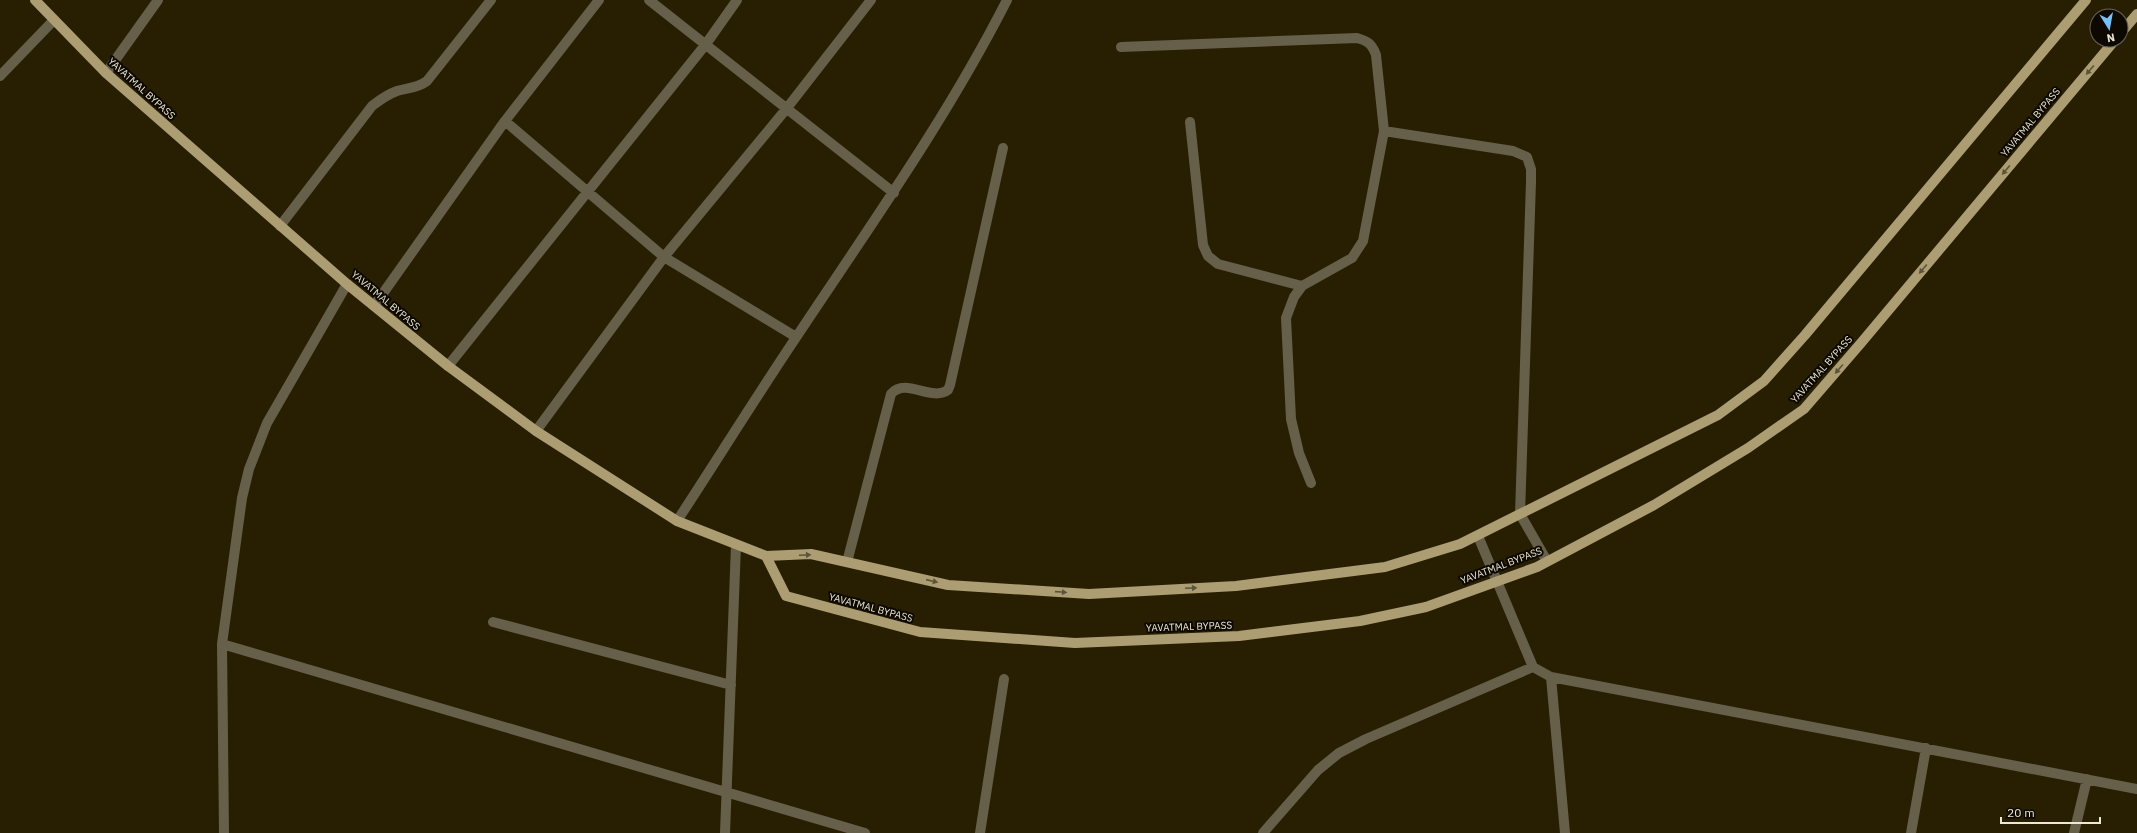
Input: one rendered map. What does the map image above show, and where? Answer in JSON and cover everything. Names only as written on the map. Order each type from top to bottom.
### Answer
[{"type":"main road","name":"YAVATMAL BYPASS","points":[[35,0],[53,21],[106,73],[280,226],[374,306],[448,366],[536,431],[677,521],[766,556],[811,554],[948,585],[1089,594],[1236,586],[1385,567],[1460,544],[1478,536],[1718,415],[1764,381],[1806,335],[2086,0]]},
{"type":"main road","points":[[2129,24],[2137,14]]},
{"type":"main road","name":"YAVATMAL BYPASS","points":[[766,556],[786,596],[920,632],[1075,643],[1239,636],[1360,621],[1426,607],[1547,562],[1654,505],[1748,448],[1804,408],[1861,343],[2108,48]]},
{"type":"street","points":[[106,73],[158,0]]},
{"type":"street","points":[[280,226],[372,106],[384,96],[420,86],[428,81],[491,0]]},
{"type":"street","points":[[374,306],[505,121],[599,0]]},
{"type":"street","points":[[649,0],[894,192]]},
{"type":"street","points":[[448,366],[706,44],[737,0]]},
{"type":"street","points":[[536,431],[664,257],[787,108],[871,0]]},
{"type":"street","points":[[677,521],[796,337],[894,192],[983,46],[1007,0]]},
{"type":"street","points":[[0,76],[53,21]]},
{"type":"street","points":[[1121,46],[1357,38],[1367,41],[1372,46],[1376,55],[1384,131],[1365,232],[1358,250],[1352,258],[1302,286],[1294,297],[1286,318],[1290,411],[1296,442],[1311,483]]},
{"type":"street","points":[[505,121],[664,257],[796,337]]},
{"type":"street","points":[[1190,122],[1203,245],[1208,256],[1218,264],[1302,286]]},
{"type":"street","points":[[1384,131],[1513,151],[1527,157],[1531,169],[1520,514],[1547,562]]},
{"type":"street","points":[[847,562],[891,394],[895,390],[904,388],[939,395],[948,390],[950,385],[1003,148]]},
{"type":"street","points":[[224,833],[222,644],[242,498],[249,469],[267,423],[347,284]]},
{"type":"street","points":[[1478,536],[1498,580],[1533,667],[1551,677],[2137,789]]},
{"type":"street","points":[[725,833],[728,794],[736,545]]},
{"type":"street","points":[[493,622],[731,685]]},
{"type":"street","points":[[222,644],[728,794],[865,833]]},
{"type":"street","points":[[1263,833],[1318,770],[1339,753],[1366,739],[1533,667]]},
{"type":"street","points":[[1551,677],[1565,833]]},
{"type":"street","points":[[980,833],[1004,679]]},
{"type":"street","points":[[1911,833],[1926,748]]},
{"type":"street","points":[[2074,833],[2088,779]]}]
